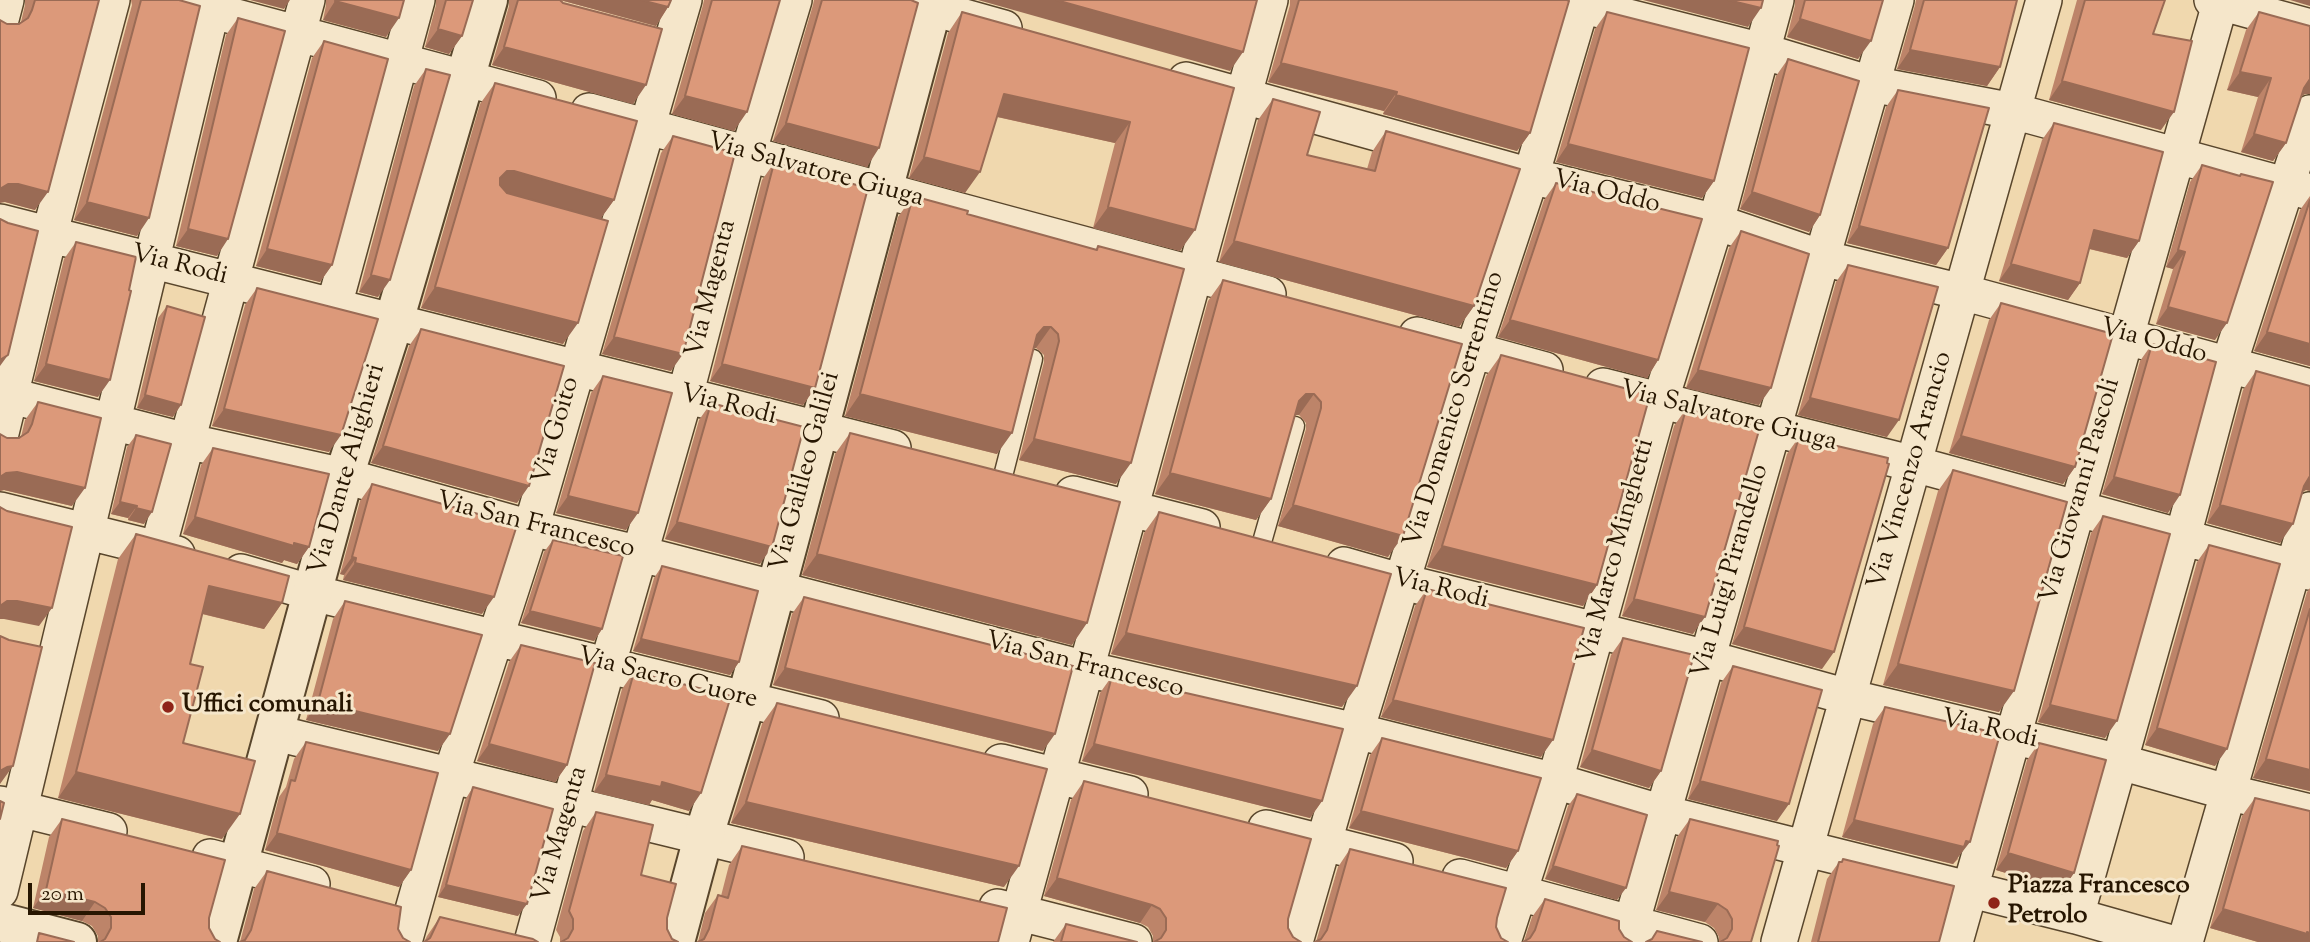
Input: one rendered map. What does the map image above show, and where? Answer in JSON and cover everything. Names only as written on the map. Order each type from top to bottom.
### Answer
[{"type":"street","points":[[0,23],[6,0]]},
{"type":"street","points":[[0,437],[5,394],[111,0]]},
{"type":"street","name":"Via Salvatore Giuga","points":[[173,0],[213,5],[298,33],[1301,303]]},
{"type":"street","points":[[158,548],[307,0]]},
{"type":"street","points":[[334,306],[417,0]]},
{"type":"street","name":"Via Dante Alighieri","points":[[218,942],[344,477],[394,321],[488,0]]},
{"type":"street","name":"Via Goito","points":[[411,920],[451,775],[531,528],[577,367],[609,235],[647,127],[665,40],[684,0]]},
{"type":"street","name":"Via Magenta","points":[[528,939],[571,807],[608,664],[685,396],[748,154],[794,0]]},
{"type":"street","points":[[1015,927],[1270,0]]},
{"type":"street","name":"Via Marco Minghetti","points":[[1503,942],[1555,781],[1660,402],[1716,222],[1776,0]]},
{"type":"street","name":"Via Luigi Pirandello","points":[[1629,933],[1895,0]]},
{"type":"street","name":"Via Vincenzo Arancio","points":[[1779,942],[2044,0]]},
{"type":"street","points":[[2217,1],[2310,27]]},
{"type":"street","name":"Via Giovanni Pascoli","points":[[1955,942],[2176,157],[2217,1]]},
{"type":"street","points":[[923,2],[1036,37]]},
{"type":"street","name":"Via Galileo Galilei","points":[[675,942],[777,589],[881,191],[923,2]]},
{"type":"street","points":[[1575,2],[1762,51],[1871,84],[2013,111],[2298,188]]},
{"type":"street","name":"Via Domenico Serrentino","points":[[1295,942],[1356,731],[1531,176],[1575,2]]},
{"type":"street","points":[[0,891],[10,806],[58,651],[213,5]]},
{"type":"street","name":"Via Oddo","points":[[1153,70],[1531,176],[1716,222],[1822,258],[1962,292],[2310,387]]},
{"type":"street","points":[[2076,916],[2229,364],[2298,188],[2310,113]]},
{"type":"street","name":"Via Rodi","points":[[0,222],[924,456]]},
{"type":"street","name":"Via Salvatore Giuga","points":[[1381,325],[1660,402],[1914,464],[2301,570]]},
{"type":"street","name":"Via San Francesco","points":[[5,394],[186,441],[344,477],[531,528],[1086,669],[1356,731],[1555,781],[1663,813],[2076,916],[2168,942]]},
{"type":"street","name":"Via Rodi","points":[[1012,478],[1848,697],[2120,762],[2310,812]]},
{"type":"street","name":"Via Sacro Cuore","points":[[0,510],[158,548],[313,593],[854,726]]},
{"type":"street","points":[[2185,942],[2227,792],[2301,570],[2310,510]]},
{"type":"street","points":[[23,644],[58,651]]},
{"type":"street","points":[[276,733],[571,807],[822,865]]},
{"type":"street","points":[[975,756],[1163,802]]},
{"type":"street","points":[[10,806],[136,838]]},
{"type":"street","points":[[1230,819],[1519,892],[1629,933],[1700,942]]},
{"type":"street","points":[[174,848],[346,894]]},
{"type":"street","points":[[966,899],[1015,927],[1134,942]]},
{"type":"street","points":[[0,922],[77,942]]},
{"type":"lane","points":[[1012,478],[1033,359]]},
{"type":"lane","points":[[1288,549],[1295,426]]},
{"type":"building","points":[[35,0],[99,0],[48,192],[18,184],[8,184],[0,189],[0,20],[7,24],[19,24],[28,18]]},
{"type":"building","points":[[141,0],[179,0],[200,6],[149,218],[87,202]]},
{"type":"building","points":[[336,0],[404,0],[399,18]]},
{"type":"building","points":[[446,0],[473,0],[462,36],[438,29]]},
{"type":"building","points":[[518,0],[560,0],[662,29],[646,85],[504,47]]},
{"type":"building","points":[[641,0],[671,0],[668,7]]},
{"type":"building","points":[[712,0],[780,0],[747,112],[685,96]]},
{"type":"building","points":[[822,0],[911,0],[918,3],[879,148],[786,123]]},
{"type":"building","points":[[1056,0],[1257,0],[1243,52]]},
{"type":"building","points":[[1299,0],[1569,1],[1530,133],[1396,95],[1397,92],[1281,63]]},
{"type":"building","points":[[1728,0],[1763,0],[1761,8]]},
{"type":"building","points":[[1805,0],[1883,0],[1871,41],[1800,19]]},
{"type":"building","points":[[1924,0],[2017,0],[2000,67],[1910,50]]},
{"type":"building","points":[[2085,0],[2165,0],[2153,34],[2192,41],[2174,112],[2062,81]]},
{"type":"building","points":[[962,12],[1234,88],[1195,230],[1108,207],[1130,122],[1004,94],[980,172],[924,157]]},
{"type":"building","points":[[1607,12],[1749,48],[1714,181],[1568,144]]},
{"type":"building","points":[[2259,12],[2310,26],[2310,79],[2304,88],[2286,143],[2254,134],[2271,78],[2240,72]]},
{"type":"building","points":[[238,18],[285,31],[228,239],[188,229]]},
{"type":"building","points":[[324,41],[388,59],[332,265],[267,249]]},
{"type":"building","points":[[1788,59],[1859,81],[1820,215],[1752,192]]},
{"type":"building","points":[[426,69],[450,75],[390,280],[371,275]]},
{"type":"building","points":[[495,83],[637,121],[614,200],[514,171],[507,171],[500,178],[500,185],[507,193],[608,221],[578,323],[435,287]]},
{"type":"building","points":[[1898,90],[1989,108],[1948,248],[1859,226]]},
{"type":"building","points":[[1273,99],[1320,112],[1307,155],[1375,171],[1386,131],[1520,169],[1474,306],[1234,241]]},
{"type":"building","points":[[2054,123],[2163,152],[2139,241],[2094,230],[2080,283],[2011,264]]},
{"type":"building","points":[[673,136],[735,153],[683,354],[614,337]]},
{"type":"building","points":[[774,163],[868,188],[815,388],[722,364]]},
{"type":"building","points":[[2202,165],[2273,182],[2227,323],[2168,307],[2185,252],[2178,250]]},
{"type":"building","points":[[1556,183],[1702,219],[1658,360],[1510,320]]},
{"type":"building","points":[[913,196],[1097,250],[1098,246],[1184,269],[1131,463],[1034,439],[1059,341],[1058,334],[1051,327],[1044,327],[1037,335],[1012,433],[860,394]]},
{"type":"building","points":[[2310,200],[2310,344],[2267,332]]},
{"type":"building","points":[[0,219],[38,231],[8,355],[0,360]]},
{"type":"building","points":[[1741,231],[1809,254],[1771,388],[1698,370]]},
{"type":"building","points":[[76,242],[136,257],[129,290],[131,291],[110,380],[46,364]]},
{"type":"building","points":[[1848,265],[1938,287],[1899,420],[1810,398]]},
{"type":"building","points":[[1223,280],[1462,344],[1403,536],[1293,505],[1321,408],[1321,402],[1314,394],[1306,394],[1299,401],[1271,499],[1170,473]]},
{"type":"building","points":[[257,288],[378,319],[341,435],[224,409]]},
{"type":"building","points":[[2001,303],[2113,334],[2075,467],[1961,436]]},
{"type":"building","points":[[167,306],[205,317],[181,405],[145,395]]},
{"type":"building","points":[[421,329],[564,366],[529,486],[383,446]]},
{"type":"building","points":[[2152,344],[2216,362],[2180,495],[2114,477]]},
{"type":"building","points":[[1501,355],[1650,395],[1597,585],[1442,546]]},
{"type":"building","points":[[2256,371],[2310,386],[2310,476],[2304,486],[2293,524],[2220,505]]},
{"type":"building","points":[[603,376],[672,393],[638,513],[568,496]]},
{"type":"building","points":[[38,402],[101,418],[85,488],[17,472],[6,473],[0,477],[0,434],[7,438],[19,438],[28,432]]},
{"type":"building","points":[[711,403],[804,427],[772,547],[677,522]]},
{"type":"building","points":[[1686,409],[1760,427],[1705,617],[1634,599]]},
{"type":"building","points":[[850,433],[1120,502],[1087,623],[817,554]]},
{"type":"building","points":[[136,435],[171,444],[152,512],[120,502]]},
{"type":"building","points":[[1799,437],[1888,458],[1889,464],[1834,652],[1744,627]]},
{"type":"building","points":[[213,448],[329,474],[309,547],[294,543],[294,546],[195,517]]},
{"type":"building","points":[[1953,470],[2067,502],[2014,691],[1898,664]]},
{"type":"building","points":[[372,484],[517,525],[494,597],[355,563],[356,558],[352,557]]},
{"type":"building","points":[[0,507],[72,527],[52,608],[17,601],[7,601],[0,606]]},
{"type":"building","points":[[1159,512],[1391,574],[1357,686],[1126,633]]},
{"type":"building","points":[[2103,516],[2170,534],[2117,721],[2050,705]]},
{"type":"building","points":[[136,534],[289,576],[282,603],[209,586],[190,664],[203,667],[183,743],[255,761],[240,814],[76,772]]},
{"type":"building","points":[[553,540],[623,556],[602,629],[530,611]]},
{"type":"building","points":[[2209,545],[2280,564],[2227,749],[2157,728]]},
{"type":"building","points":[[662,566],[758,591],[739,662],[641,639]]},
{"type":"building","points":[[1427,589],[1584,628],[1553,740],[1393,700]]},
{"type":"building","points":[[804,597],[1073,666],[1055,734],[785,668]]},
{"type":"building","points":[[345,601],[482,635],[450,734],[318,702]]},
{"type":"building","points":[[2310,609],[2310,770],[2266,759]]},
{"type":"building","points":[[0,636],[42,647],[13,766],[0,771]]},
{"type":"building","points":[[1623,638],[1694,655],[1661,771],[1592,750]]},
{"type":"building","points":[[521,645],[595,663],[567,765],[489,744]]},
{"type":"building","points":[[1733,666],[1822,690],[1789,804],[1700,781]]},
{"type":"building","points":[[634,672],[731,696],[701,793],[662,782],[661,787],[606,775]]},
{"type":"building","points":[[1112,676],[1343,729],[1322,801],[1094,744]]},
{"type":"building","points":[[777,703],[1047,769],[1019,866],[746,802]]},
{"type":"building","points":[[1885,707],[2000,734],[1970,842],[1966,841],[1964,847],[1854,820]]},
{"type":"building","points":[[1382,738],[1541,778],[1518,851],[1361,811]]},
{"type":"building","points":[[306,742],[438,773],[411,870],[277,833],[291,780],[295,781]]},
{"type":"building","points":[[2039,743],[2106,760],[2074,873],[2008,853]]},
{"type":"building","points":[[1084,781],[1311,839],[1288,919],[1288,928],[1293,937],[1301,942],[1154,942],[1161,938],[1166,930],[1166,918],[1160,909],[1057,878]]},
{"type":"building","points":[[473,787],[553,809],[527,904],[446,885]]},
{"type":"building","points":[[1577,794],[1647,815],[1626,888],[1553,866]]},
{"type":"building","points":[[2255,798],[2310,811],[2310,933],[2223,909]]},
{"type":"building","points":[[0,801],[4,803],[0,819]]},
{"type":"building","points":[[596,812],[653,825],[641,875],[676,884],[667,918],[667,929],[672,939],[678,942],[561,942],[568,938],[573,929],[573,919],[569,911]]},
{"type":"building","points":[[62,819],[225,860],[209,918],[209,928],[220,942],[100,942],[111,928],[111,917],[105,908],[95,902],[46,890]]},
{"type":"building","points":[[1690,819],[1778,841],[1779,846],[1751,942],[1720,942],[1727,938],[1732,929],[1732,919],[1727,910],[1718,904],[1669,892]]},
{"type":"building","points":[[742,846],[1007,908],[998,942],[698,942],[704,939],[709,929],[718,895],[728,898]]},
{"type":"building","points":[[1350,849],[1506,888],[1496,927],[1501,938],[1508,942],[1315,942],[1321,939],[1327,930]]},
{"type":"building","points":[[1843,859],[1954,886],[1939,942],[1818,942],[1839,862]]},
{"type":"building","points":[[267,871],[401,907],[398,929],[403,938],[410,942],[240,942],[245,940],[251,930]]},
{"type":"building","points":[[1545,899],[1619,921],[1619,929],[1624,937],[1632,942],[1523,942],[1530,938],[1535,930]]},
{"type":"building","points":[[440,917],[538,942],[424,942],[430,938]]},
{"type":"building","points":[[1066,924],[1137,942],[1061,942]]},
{"type":"building","points":[[1657,931],[1702,942],[1646,942],[1652,939]]},
{"type":"building","points":[[39,933],[74,942],[37,942]]},
{"type":"place","name":"Uffici comunali","points":[[168,707]]},
{"type":"place","name":"Piazza Francesco Petrolo","points":[[1994,903]]}]
